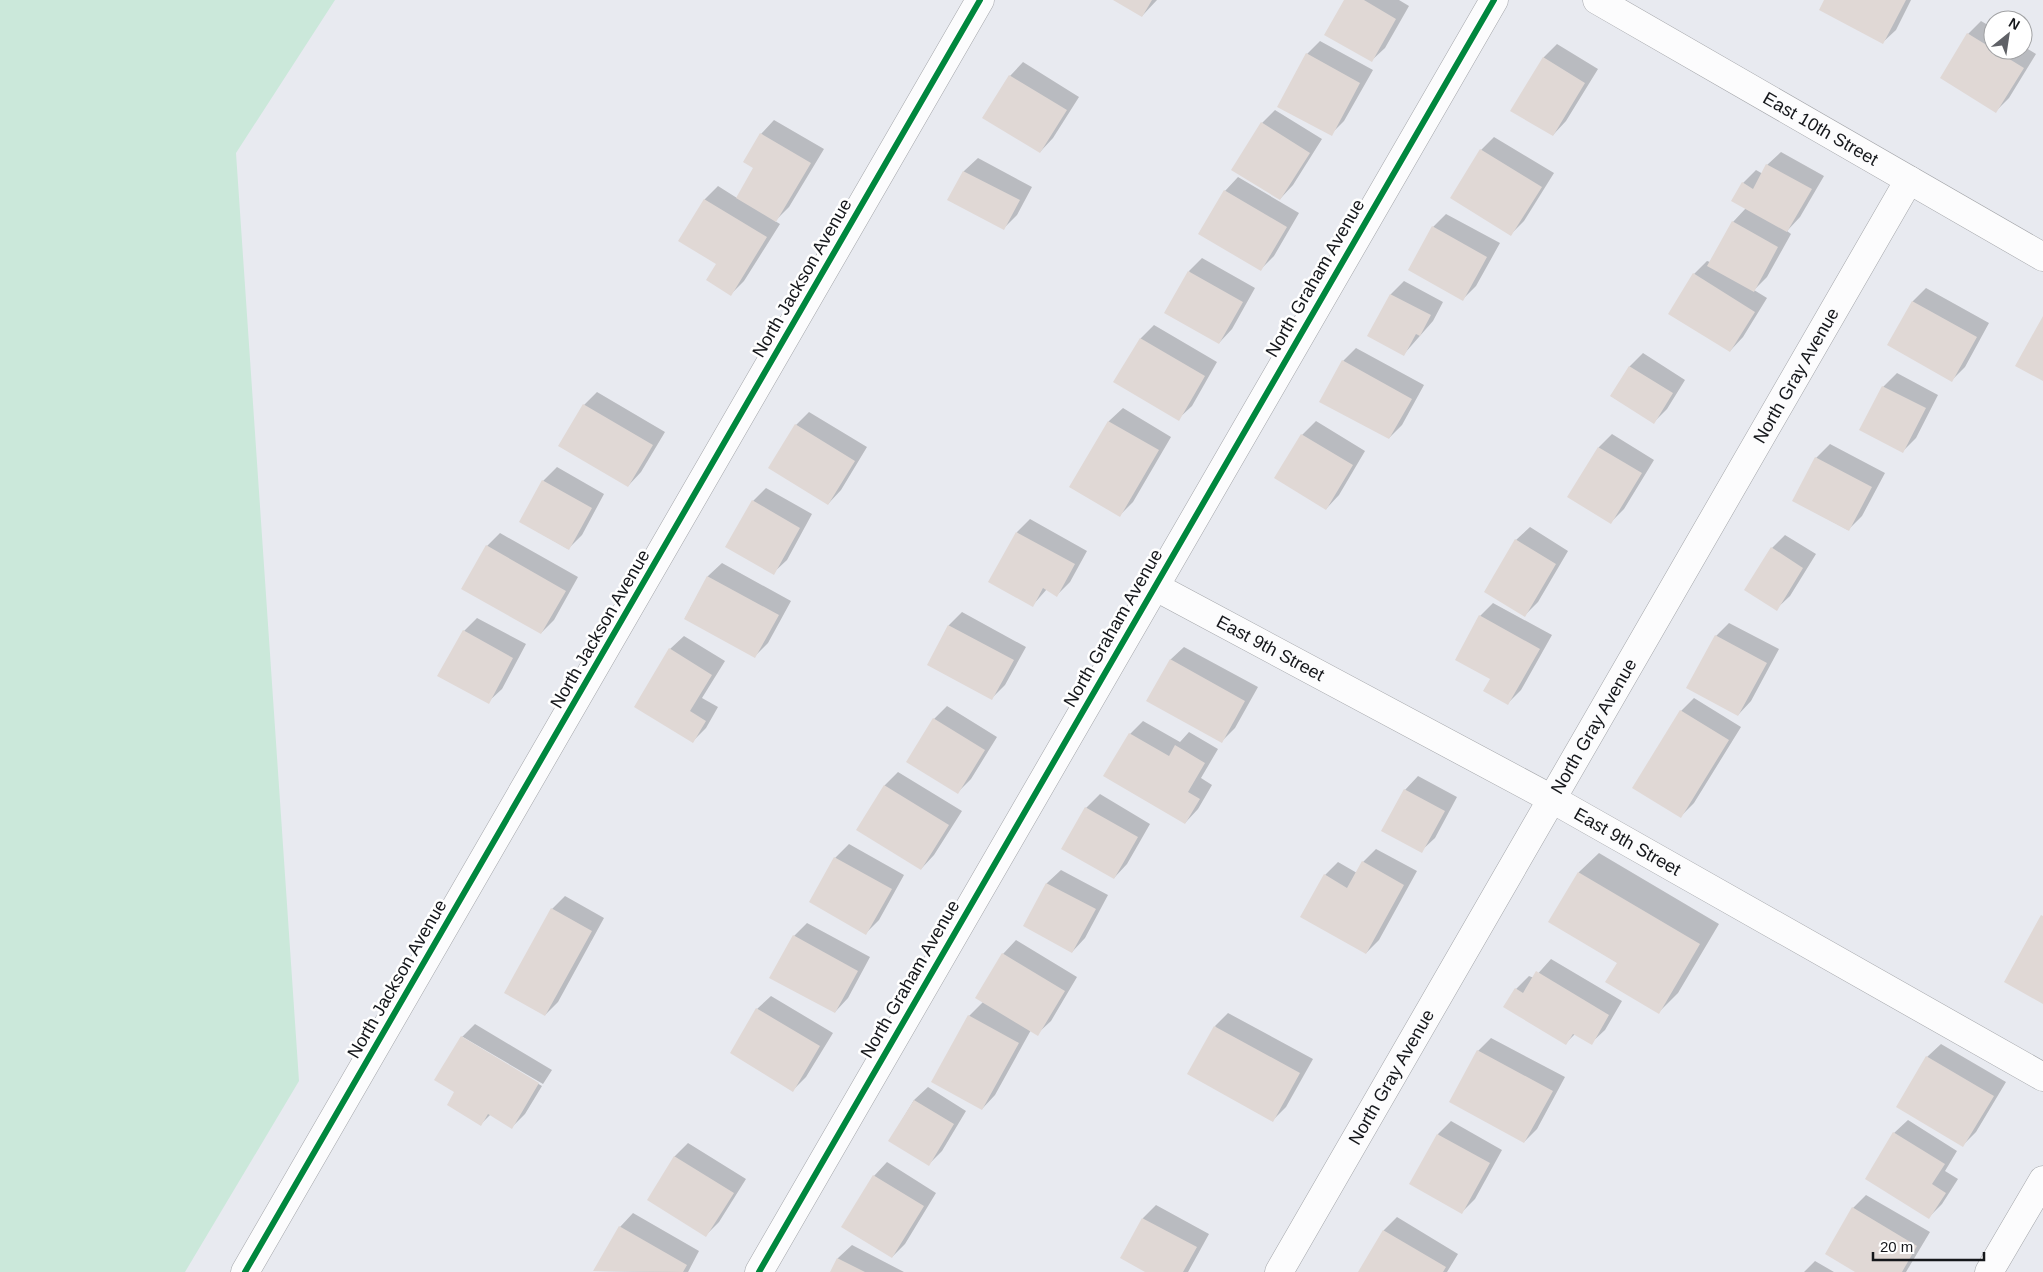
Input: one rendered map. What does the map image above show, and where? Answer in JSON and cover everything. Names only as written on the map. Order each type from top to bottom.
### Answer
[{"type":"street","name":"North Jackson Avenue","points":[[245,1272],[980,0]]},
{"type":"street","name":"North Graham Avenue","points":[[759,1272],[1494,0]]},
{"type":"street","name":"East 10th Street","points":[[1597,0],[2043,258]]},
{"type":"street","name":"North Gray Avenue","points":[[1279,1272],[1909,180]]},
{"type":"street","name":"East 9th Street","points":[[1154,586],[1552,798],[2043,1077]]},
{"type":"street","points":[[1989,1272],[2043,1180]]},
{"type":"green space","points":[[0,0],[335,0],[236,153],[299,1081],[185,1272],[0,1272]]},
{"type":"building","points":[[1113,0],[1152,0],[1142,17]]},
{"type":"building","points":[[1344,0],[1364,0],[1396,19],[1372,62],[1324,35]]},
{"type":"building","points":[[1824,0],[1906,0],[1883,44],[1819,10]]},
{"type":"building","points":[[1967,33],[1983,43],[1983,60],[2011,60],[2024,68],[1996,113],[1940,78]]},
{"type":"building","points":[[1306,53],[1360,83],[1332,136],[1277,107]]},
{"type":"building","points":[[1543,57],[1585,83],[1553,136],[1510,111]]},
{"type":"building","points":[[1009,75],[1067,110],[1040,153],[982,118]]},
{"type":"building","points":[[1261,122],[1310,153],[1280,200],[1231,170]]},
{"type":"building","points":[[760,133],[811,163],[776,222],[736,198],[753,168],[743,162]]},
{"type":"building","points":[[1480,149],[1542,187],[1511,236],[1450,198]]},
{"type":"building","points":[[1766,164],[1812,189],[1787,232],[1731,201],[1742,182],[1753,189]]},
{"type":"building","points":[[963,171],[1020,200],[1004,230],[947,200]]},
{"type":"building","points":[[1224,190],[1287,227],[1261,271],[1198,234]]},
{"type":"building","points":[[704,199],[767,237],[731,296],[706,280],[716,264],[678,241]]},
{"type":"building","points":[[1732,221],[1778,247],[1754,292],[1707,266]]},
{"type":"building","points":[[1432,226],[1487,257],[1463,301],[1408,270]]},
{"type":"building","points":[[1188,271],[1243,302],[1219,344],[1164,313]]},
{"type":"building","points":[[1693,273],[1755,312],[1730,352],[1668,314]]},
{"type":"building","points":[[1390,294],[1431,315],[1420,336],[1416,334],[1404,356],[1367,336]]},
{"type":"building","points":[[1912,301],[1977,337],[1952,382],[1887,345]]},
{"type":"building","points":[[2043,316],[2043,381],[2015,366]]},
{"type":"building","points":[[1140,338],[1205,376],[1179,421],[1113,382]]},
{"type":"building","points":[[1342,360],[1412,399],[1389,439],[1319,402]]},
{"type":"building","points":[[1629,366],[1673,393],[1654,424],[1610,396]]},
{"type":"building","points":[[1882,386],[1926,408],[1903,453],[1859,430]]},
{"type":"building","points":[[583,404],[653,445],[628,487],[558,446]]},
{"type":"building","points":[[1108,421],[1159,450],[1120,517],[1069,487]]},
{"type":"building","points":[[795,424],[855,461],[828,505],[768,468]]},
{"type":"building","points":[[1301,434],[1353,465],[1326,510],[1274,478]]},
{"type":"building","points":[[1598,447],[1642,473],[1611,524],[1567,497]]},
{"type":"building","points":[[1815,457],[1872,487],[1849,531],[1792,501]]},
{"type":"building","points":[[542,480],[592,508],[569,550],[519,522]]},
{"type":"building","points":[[752,500],[800,528],[774,575],[725,547]]},
{"type":"building","points":[[1016,532],[1075,564],[1057,597],[1043,588],[1033,607],[988,582]]},
{"type":"building","points":[[1515,539],[1556,564],[1525,617],[1484,592]]},
{"type":"building","points":[[486,545],[566,591],[541,634],[461,589]]},
{"type":"building","points":[[1771,547],[1803,568],[1777,611],[1744,590]]},
{"type":"building","points":[[707,576],[779,615],[755,658],[684,619]]},
{"type":"building","points":[[1479,615],[1540,649],[1508,705],[1483,691],[1490,679],[1455,660]]},
{"type":"building","points":[[948,625],[1014,660],[992,700],[927,665]]},
{"type":"building","points":[[463,630],[513,658],[489,704],[437,676]]},
{"type":"building","points":[[1715,635],[1767,663],[1738,716],[1686,688]]},
{"type":"building","points":[[669,648],[712,675],[690,711],[706,721],[693,743],[634,707]]},
{"type":"building","points":[[1170,659],[1245,701],[1222,743],[1146,701]]},
{"type":"building","points":[[1680,710],[1729,740],[1681,818],[1632,788]]},
{"type":"building","points":[[933,718],[985,750],[958,794],[906,762]]},
{"type":"building","points":[[1129,733],[1169,756],[1175,745],[1205,763],[1188,792],[1200,799],[1185,824],[1103,776]]},
{"type":"building","points":[[884,785],[949,825],[921,870],[856,830]]},
{"type":"building","points":[[1404,789],[1445,811],[1422,853],[1381,831]]},
{"type":"building","points":[[1085,807],[1138,837],[1114,879],[1061,849]]},
{"type":"building","points":[[834,857],[892,889],[866,935],[809,902]]},
{"type":"building","points":[[1362,861],[1404,885],[1366,954],[1300,917],[1324,874],[1347,888]]},
{"type":"building","points":[[1578,872],[1700,944],[1659,1014],[1605,982],[1617,963],[1548,922]]},
{"type":"building","points":[[1046,883],[1096,909],[1072,953],[1023,926]]},
{"type":"building","points":[[551,908],[592,931],[545,1016],[504,993]]},
{"type":"building","points":[[2041,915],[2043,916],[2043,1004],[2004,982]]},
{"type":"building","points":[[793,935],[858,971],[835,1013],[769,978]]},
{"type":"building","points":[[1002,953],[1065,991],[1038,1036],[975,998]]},
{"type":"building","points":[[1536,971],[1609,1015],[1592,1045],[1573,1034],[1566,1045],[1503,1007],[1515,988],[1523,993]]},
{"type":"building","points":[[756,1008],[820,1046],[793,1092],[730,1053]]},
{"type":"building","points":[[968,1015],[1019,1043],[982,1110],[931,1082]]},
{"type":"building","points":[[1214,1026],[1300,1073],[1273,1122],[1187,1074]]},
{"type":"building","points":[[461,1036],[539,1083],[512,1129],[488,1114],[481,1126],[447,1105],[454,1092],[434,1080]]},
{"type":"building","points":[[1477,1050],[1553,1091],[1524,1143],[1449,1102]]},
{"type":"building","points":[[1926,1056],[1994,1096],[1963,1147],[1896,1107]]},
{"type":"building","points":[[914,1100],[954,1124],[929,1166],[888,1141]]},
{"type":"building","points":[[1893,1132],[1945,1164],[1932,1184],[1946,1193],[1929,1219],[1865,1179]]},
{"type":"building","points":[[1437,1134],[1490,1163],[1462,1214],[1409,1184]]},
{"type":"building","points":[[674,1156],[734,1193],[706,1237],[647,1200]]},
{"type":"building","points":[[873,1175],[924,1206],[892,1258],[841,1227]]},
{"type":"building","points":[[1852,1207],[1917,1246],[1902,1272],[1855,1272],[1825,1254]]},
{"type":"building","points":[[1142,1218],[1197,1247],[1183,1272],[1145,1272],[1120,1258]]},
{"type":"building","points":[[619,1226],[687,1265],[683,1272],[593,1271]]},
{"type":"building","points":[[1383,1230],[1446,1267],[1443,1272],[1358,1272]]},
{"type":"building","points":[[837,1258],[865,1272],[830,1272]]},
{"type":"cycle path","points":[[245,1272],[980,0]]},
{"type":"cycle path","points":[[759,1272],[1494,0]]}]
